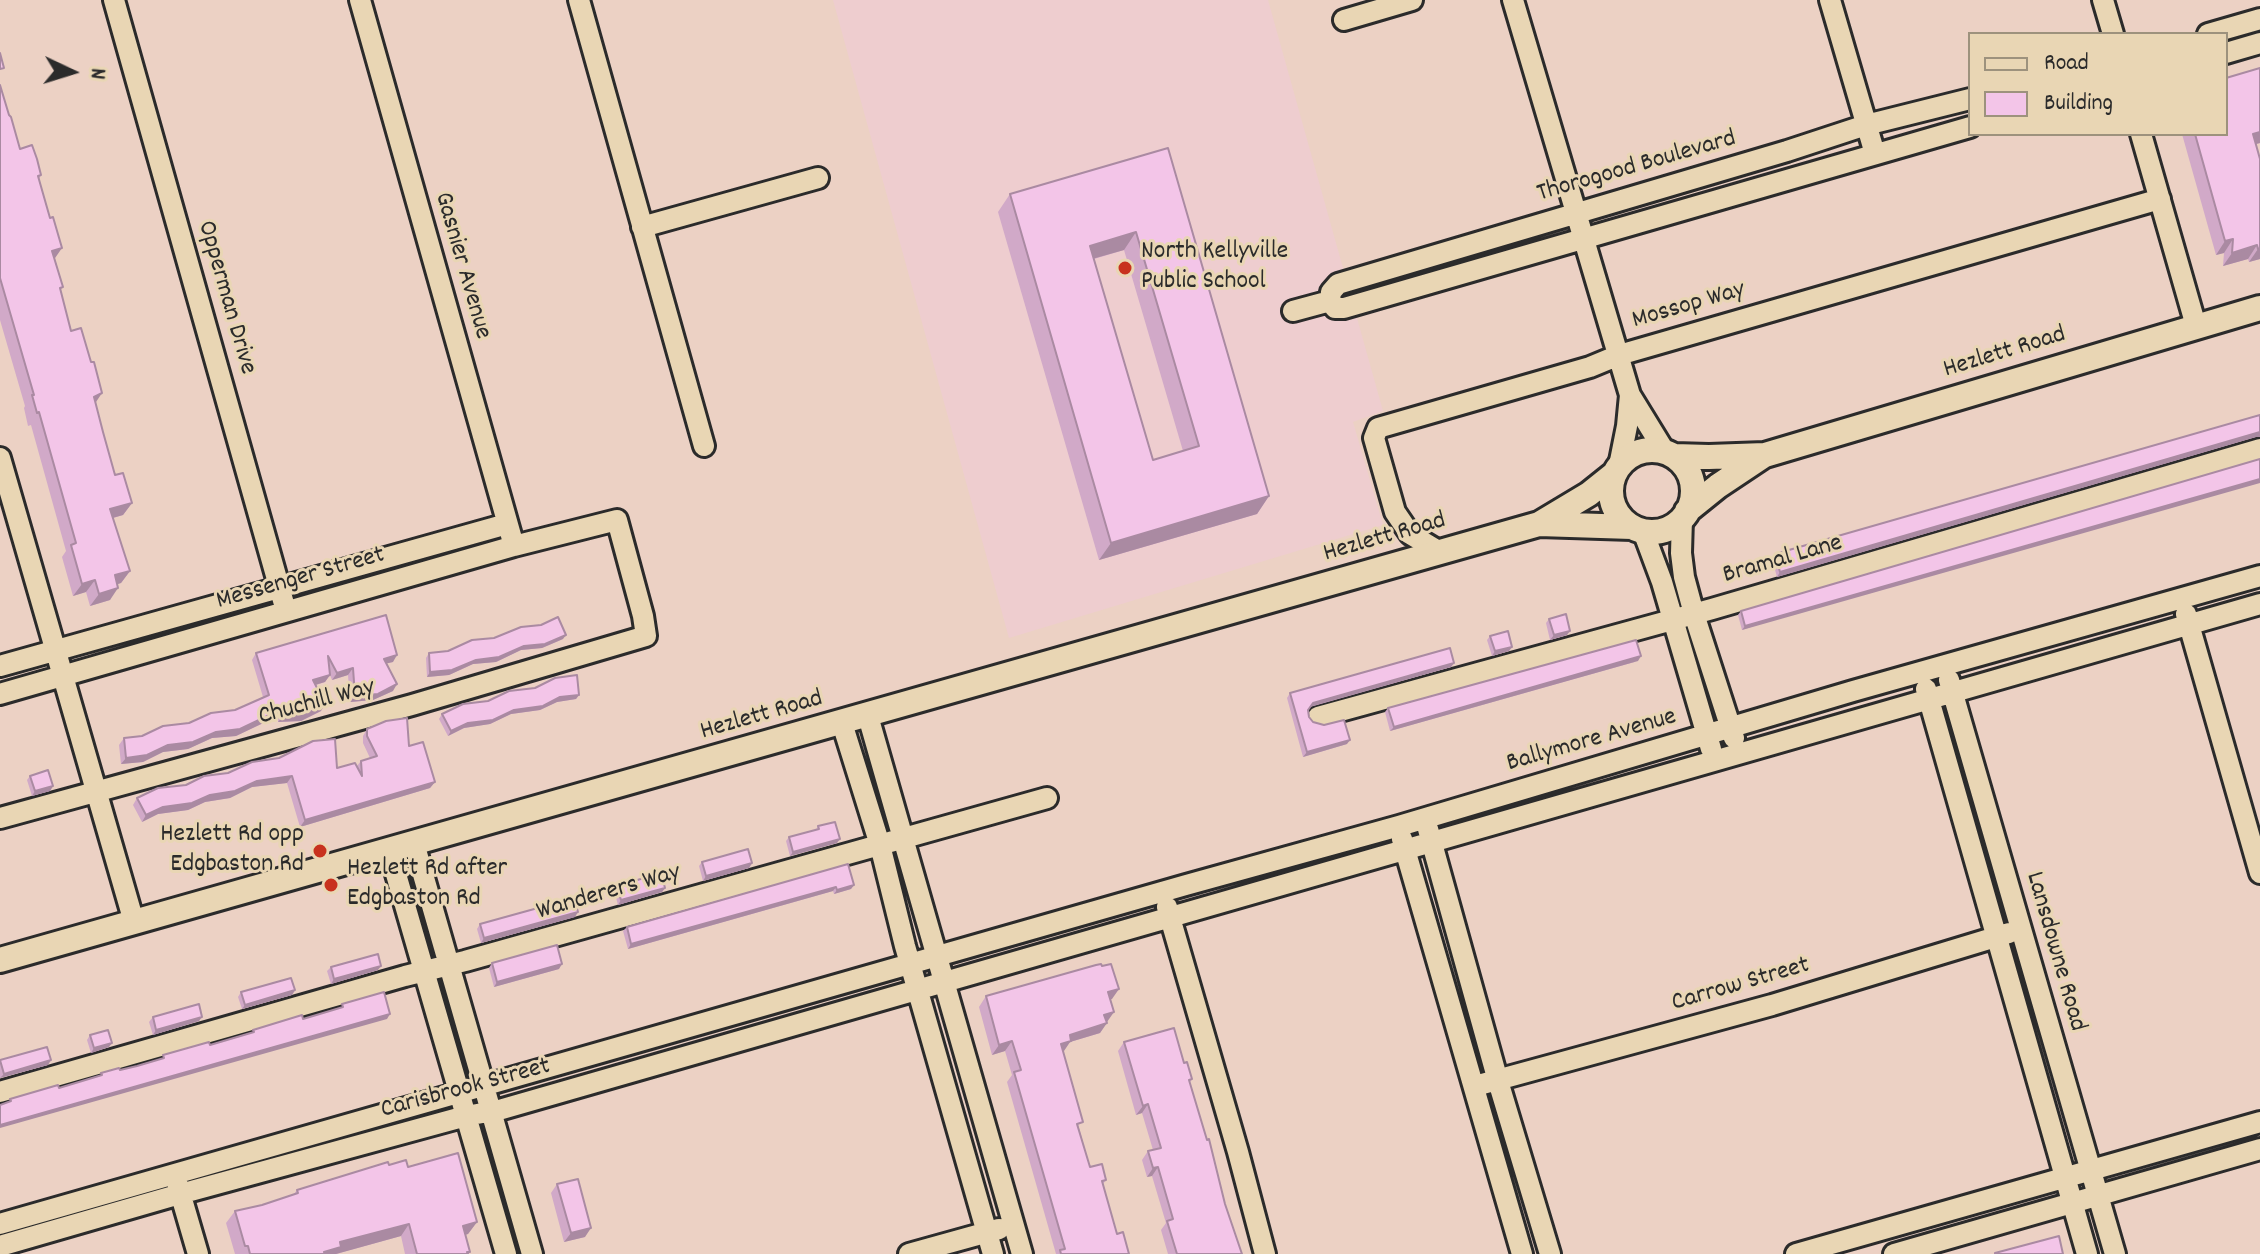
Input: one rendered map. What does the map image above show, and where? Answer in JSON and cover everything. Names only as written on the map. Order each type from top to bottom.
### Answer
[{"type":"main road","name":"Hezlett Road","points":[[1670,454],[1709,457],[1765,455],[2260,308]]},
{"type":"main road","points":[[1655,450],[1670,454],[1686,468],[1690,476],[1693,494],[1685,514],[1669,528],[1652,532],[1624,521],[1611,495],[1616,470],[1635,453],[1655,450]]},
{"type":"main road","name":"Hezlett Road","points":[[1685,514],[1718,486],[1765,455]]},
{"type":"main road","name":"Hezlett Road","points":[[0,960],[1539,524],[1589,494],[1616,470]]},
{"type":"main road","name":"Hezlett Road","points":[[1539,524],[1638,529]]},
{"type":"street","name":"Opperman Drive","points":[[114,0],[286,611]]},
{"type":"street","name":"Gasnier Avenue","points":[[360,0],[514,546]]},
{"type":"street","points":[[579,0],[704,446]]},
{"type":"street","points":[[1344,20],[1412,0]]},
{"type":"street","points":[[1513,0],[1630,395],[1670,454]]},
{"type":"street","points":[[1830,0],[1875,154]]},
{"type":"street","points":[[2103,0],[2112,32]]},
{"type":"street","points":[[2215,32],[2260,19]]},
{"type":"street","points":[[2228,52],[2260,43]]},
{"type":"street","name":"Thorogood Boulevard","points":[[1968,100],[1866,125],[1338,284],[1331,292],[1330,301],[1335,308],[1344,308],[1968,128]]},
{"type":"street","points":[[2142,136],[2196,326]]},
{"type":"street","points":[[642,227],[818,178]]},
{"type":"street","name":"Mossop Way","points":[[1440,552],[1410,534],[1395,512],[1375,446],[1378,428],[2160,199]]},
{"type":"street","name":"Thorogood Boulevard","points":[[1293,311],[1330,301]]},
{"type":"street","points":[[1616,470],[1627,426],[1630,395]]},
{"type":"street","name":"Bramal Lane","points":[[1318,717],[1694,614],[2260,449]]},
{"type":"street","points":[[0,458],[134,922]]},
{"type":"street","points":[[1685,514],[1681,553],[1684,577],[1739,753]]},
{"type":"street","name":"Messenger Street","points":[[0,694],[514,546],[617,520],[646,636]]},
{"type":"street","name":"Messenger Street","points":[[0,666],[507,524]]},
{"type":"street","points":[[1638,529],[1662,582],[1714,760]]},
{"type":"street","name":"Ballymore Avenue","points":[[937,956],[1399,826],[1922,671],[2260,576]]},
{"type":"street","points":[[2182,599],[2260,873]]},
{"type":"street","name":"Ballymore Avenue","points":[[945,981],[2260,604]]},
{"type":"street","name":"Chuchill Way","points":[[0,818],[412,705],[646,636]]},
{"type":"street","name":"Lansdowne Road","points":[[1946,665],[2115,1254]]},
{"type":"street","name":"Lansdowne Road","points":[[1922,671],[2087,1254]]},
{"type":"street","points":[[868,716],[1022,1254]]},
{"type":"street","points":[[842,723],[880,845],[917,989],[993,1254]]},
{"type":"street","name":"Wanderers Way","points":[[0,1092],[1047,798]]},
{"type":"street","points":[[1425,818],[1550,1254]]},
{"type":"street","points":[[1399,826],[1522,1254]]},
{"type":"street","points":[[414,843],[532,1254]]},
{"type":"street","points":[[389,850],[506,1254]]},
{"type":"street","points":[[1163,892],[1265,1254]]},
{"type":"street","name":"Carrow Street","points":[[1475,1086],[1772,1005],[2020,930]]},
{"type":"street","name":"Carisbrook Street","points":[[0,1246],[177,1184],[459,1093],[937,956]]},
{"type":"street","name":"Carisbrook Street","points":[[0,1224],[491,1112],[945,981]]},
{"type":"street","points":[[1796,1254],[2260,1122]]},
{"type":"street","points":[[1894,1254],[2260,1149]]},
{"type":"street","points":[[177,1184],[198,1254]]},
{"type":"street","points":[[909,1254],[1014,1225]]},
{"type":"shaded area","name":"North Kellyville Public School","points":[[833,0],[1268,0],[1383,411],[1353,422],[1383,525],[1009,638]]},
{"type":"building","points":[[2260,68],[2260,132],[2253,134],[2260,159],[2260,248],[2257,245],[2232,253],[2233,239],[2225,241],[2196,136],[2228,136],[2228,77]]},
{"type":"building","points":[[0,85],[20,149],[32,145],[37,159],[41,175],[38,176],[62,248],[52,251],[71,331],[81,328],[91,362],[94,362],[102,393],[94,397],[103,432],[115,475],[123,473],[132,503],[110,509],[130,571],[115,575],[118,588],[99,594],[95,580],[82,584],[71,545],[76,543],[0,278]]},
{"type":"building","points":[[1168,148],[1269,496],[1111,543],[1010,194]],"holes":[[[1136,232],[1199,446],[1153,460],[1090,246]]]},
{"type":"building","points":[[2260,415],[2260,432],[1780,572],[1775,554]]},
{"type":"building","points":[[2260,459],[2260,479],[1745,626],[1741,611]]},
{"type":"building","points":[[1566,614],[1570,631],[1554,635],[1549,619]]},
{"type":"building","points":[[386,615],[397,655],[384,659],[397,684],[378,694],[355,696],[353,668],[337,673],[328,656],[330,675],[313,680],[325,704],[306,714],[283,716],[282,709],[240,729],[216,732],[193,742],[168,745],[147,755],[126,758],[124,738],[142,736],[163,726],[189,723],[211,713],[235,710],[269,695],[256,653]]},
{"type":"building","points":[[558,617],[566,635],[545,644],[524,646],[499,657],[476,660],[452,670],[430,672],[429,653],[448,651],[472,640],[494,638]]},
{"type":"building","points":[[1508,631],[1512,647],[1495,651],[1490,636]]},
{"type":"building","points":[[1636,640],[1641,656],[1394,727],[1388,708]]},
{"type":"building","points":[[1450,648],[1454,663],[1313,703],[1308,710],[1313,722],[1324,725],[1344,720],[1350,740],[1307,752],[1290,693]]},
{"type":"building","points":[[577,675],[579,695],[560,697],[543,706],[514,710],[493,720],[468,723],[451,731],[442,714],[463,704],[488,701],[509,691],[535,688],[555,678]]},
{"type":"building","points":[[407,718],[409,746],[423,742],[435,782],[305,820],[292,776],[257,781],[235,791],[163,807],[146,815],[137,798],[158,788],[186,785],[204,776],[228,773],[252,762],[279,758],[313,741],[335,739],[337,768],[355,763],[362,776],[361,761],[377,756],[367,736],[367,729],[386,721]]},
{"type":"building","points":[[48,770],[53,786],[35,791],[30,776]]},
{"type":"building","points":[[835,822],[840,839],[793,852],[789,837]]},
{"type":"building","points":[[748,849],[752,863],[706,876],[702,862]]},
{"type":"building","points":[[848,864],[854,885],[837,890],[836,887],[631,944],[627,927]]},
{"type":"building","points":[[661,873],[665,888],[621,900],[617,886]]},
{"type":"building","points":[[574,898],[578,912],[484,938],[480,924]]},
{"type":"building","points":[[557,945],[562,964],[497,982],[492,963]]},
{"type":"building","points":[[378,954],[381,966],[334,979],[331,967]]},
{"type":"building","points":[[1101,964],[1111,964],[1119,989],[1108,992],[1114,1012],[1104,1015],[1107,1023],[1070,1035],[1071,1041],[1061,1044],[1083,1122],[1077,1124],[1090,1167],[1102,1164],[1106,1180],[1102,1181],[1117,1234],[1123,1232],[1129,1254],[1061,1254],[1060,1250],[1065,1249],[1014,1072],[1021,1070],[1012,1041],[999,1045],[986,996]]},
{"type":"building","points":[[291,978],[295,990],[245,1005],[241,992]]},
{"type":"building","points":[[384,992],[390,1014],[0,1125],[0,1105],[10,1099],[58,1085],[59,1088],[119,1068],[137,1066],[209,1042],[210,1045],[302,1015],[303,1019]]},
{"type":"building","points":[[199,1004],[202,1017],[156,1030],[153,1017]]},
{"type":"building","points":[[1174,1028],[1184,1063],[1187,1062],[1192,1079],[1189,1080],[1242,1254],[1177,1254],[1167,1221],[1173,1219],[1158,1167],[1153,1168],[1148,1151],[1161,1148],[1148,1104],[1143,1106],[1124,1042]]},
{"type":"building","points":[[108,1030],[112,1043],[94,1048],[90,1035]]},
{"type":"building","points":[[47,1047],[51,1060],[4,1074],[0,1060]]},
{"type":"building","points":[[458,1153],[477,1222],[463,1226],[468,1254],[417,1254],[409,1224],[340,1242],[341,1247],[325,1254],[250,1254],[248,1246],[245,1246],[235,1211],[262,1205],[298,1193],[297,1190],[388,1162],[389,1165],[406,1160],[408,1167]]},
{"type":"building","points":[[578,1179],[591,1228],[571,1233],[557,1184]]},
{"type":"building","points":[[2059,1236],[2063,1254],[1995,1254],[1995,1253]]},
{"type":"place","name":"North Kellyville Public School","points":[[1125,268]]},
{"type":"place","name":"Hezlett Rd opp Edgbaston Rd","points":[[320,851]]},
{"type":"place","name":"Hezlett Rd after Edgbaston Rd","points":[[331,885]]}]
